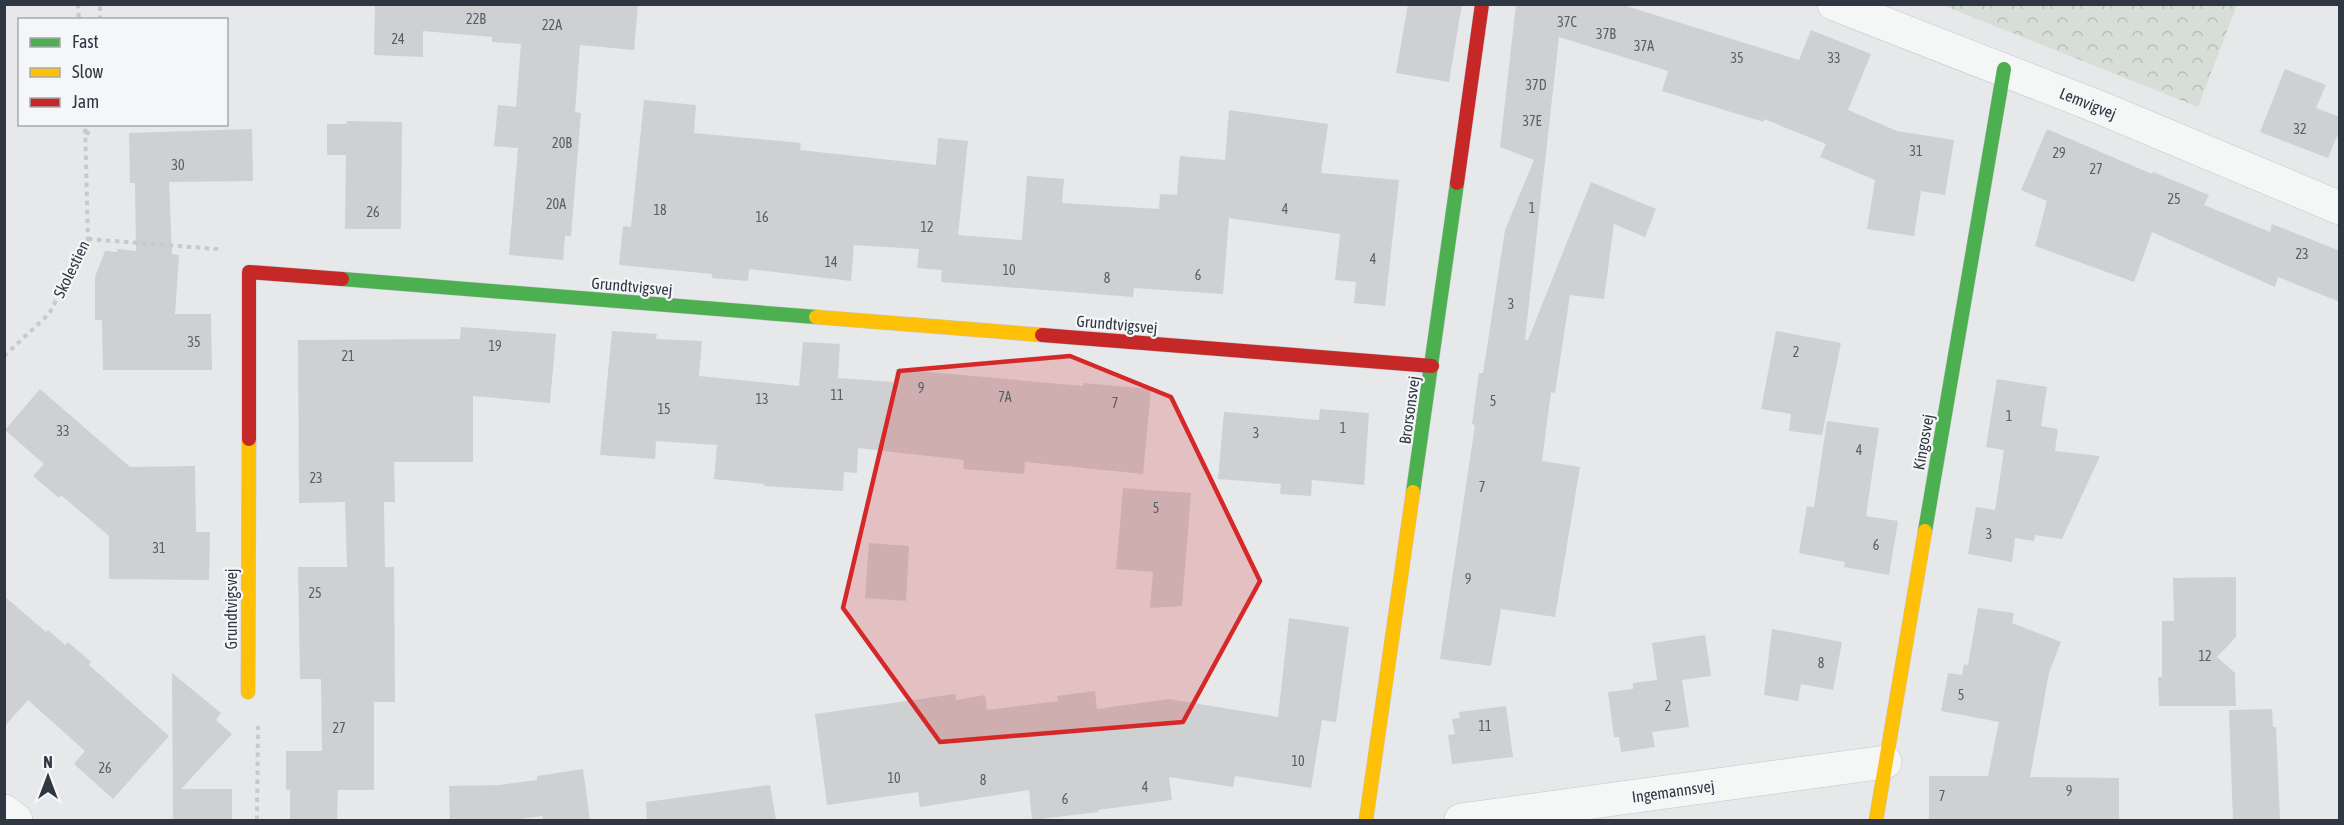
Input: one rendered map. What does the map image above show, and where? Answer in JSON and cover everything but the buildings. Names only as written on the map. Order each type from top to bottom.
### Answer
[{"type":"street","name":"Brorsonsvej","points":[[1366,820],[1482,4]]},
{"type":"street","name":"Lemvigvej","points":[[1834,4],[2004,69],[2340,208]]},
{"type":"street","name":"Kingosvej","points":[[1876,820],[2004,69]]},
{"type":"street","name":"Grundtvigsvej","points":[[248,692],[249,272],[1432,366]]},
{"type":"street","name":"Ingemannsvej","points":[[1461,820],[1885,762]]},
{"type":"street","points":[[4,811],[15,820]]},
{"type":"path","name":"Skolestien","points":[[4,356],[49,314],[88,239],[85,126]]},
{"type":"path","points":[[86,138],[90,126]]},
{"type":"path","points":[[88,239],[218,249],[249,272]]},
{"type":"path","points":[[248,692],[258,709],[257,820]]},
{"type":"highlighted area","points":[[1070,356],[1171,397],[1260,581],[1183,722],[940,742],[843,608],[899,371]]},
{"type":"green space","points":[[1942,5],[2237,5],[2198,107]]},
{"type":"traffic: fast","points":[[1925,531],[2004,69]]},
{"type":"traffic: fast","points":[[1413,492],[1457,183]]},
{"type":"traffic: fast","points":[[342,279],[816,317]]},
{"type":"traffic: slow","points":[[816,317],[1042,335]]},
{"type":"traffic: slow","points":[[248,692],[249,439]]},
{"type":"traffic: slow","points":[[1366,820],[1413,492]]},
{"type":"traffic: slow","points":[[1876,820],[1925,531]]},
{"type":"traffic: jam","points":[[1457,183],[1482,4]]},
{"type":"traffic: jam","points":[[249,439],[249,272],[342,279]]},
{"type":"traffic: jam","points":[[1042,335],[1432,366]]}]
